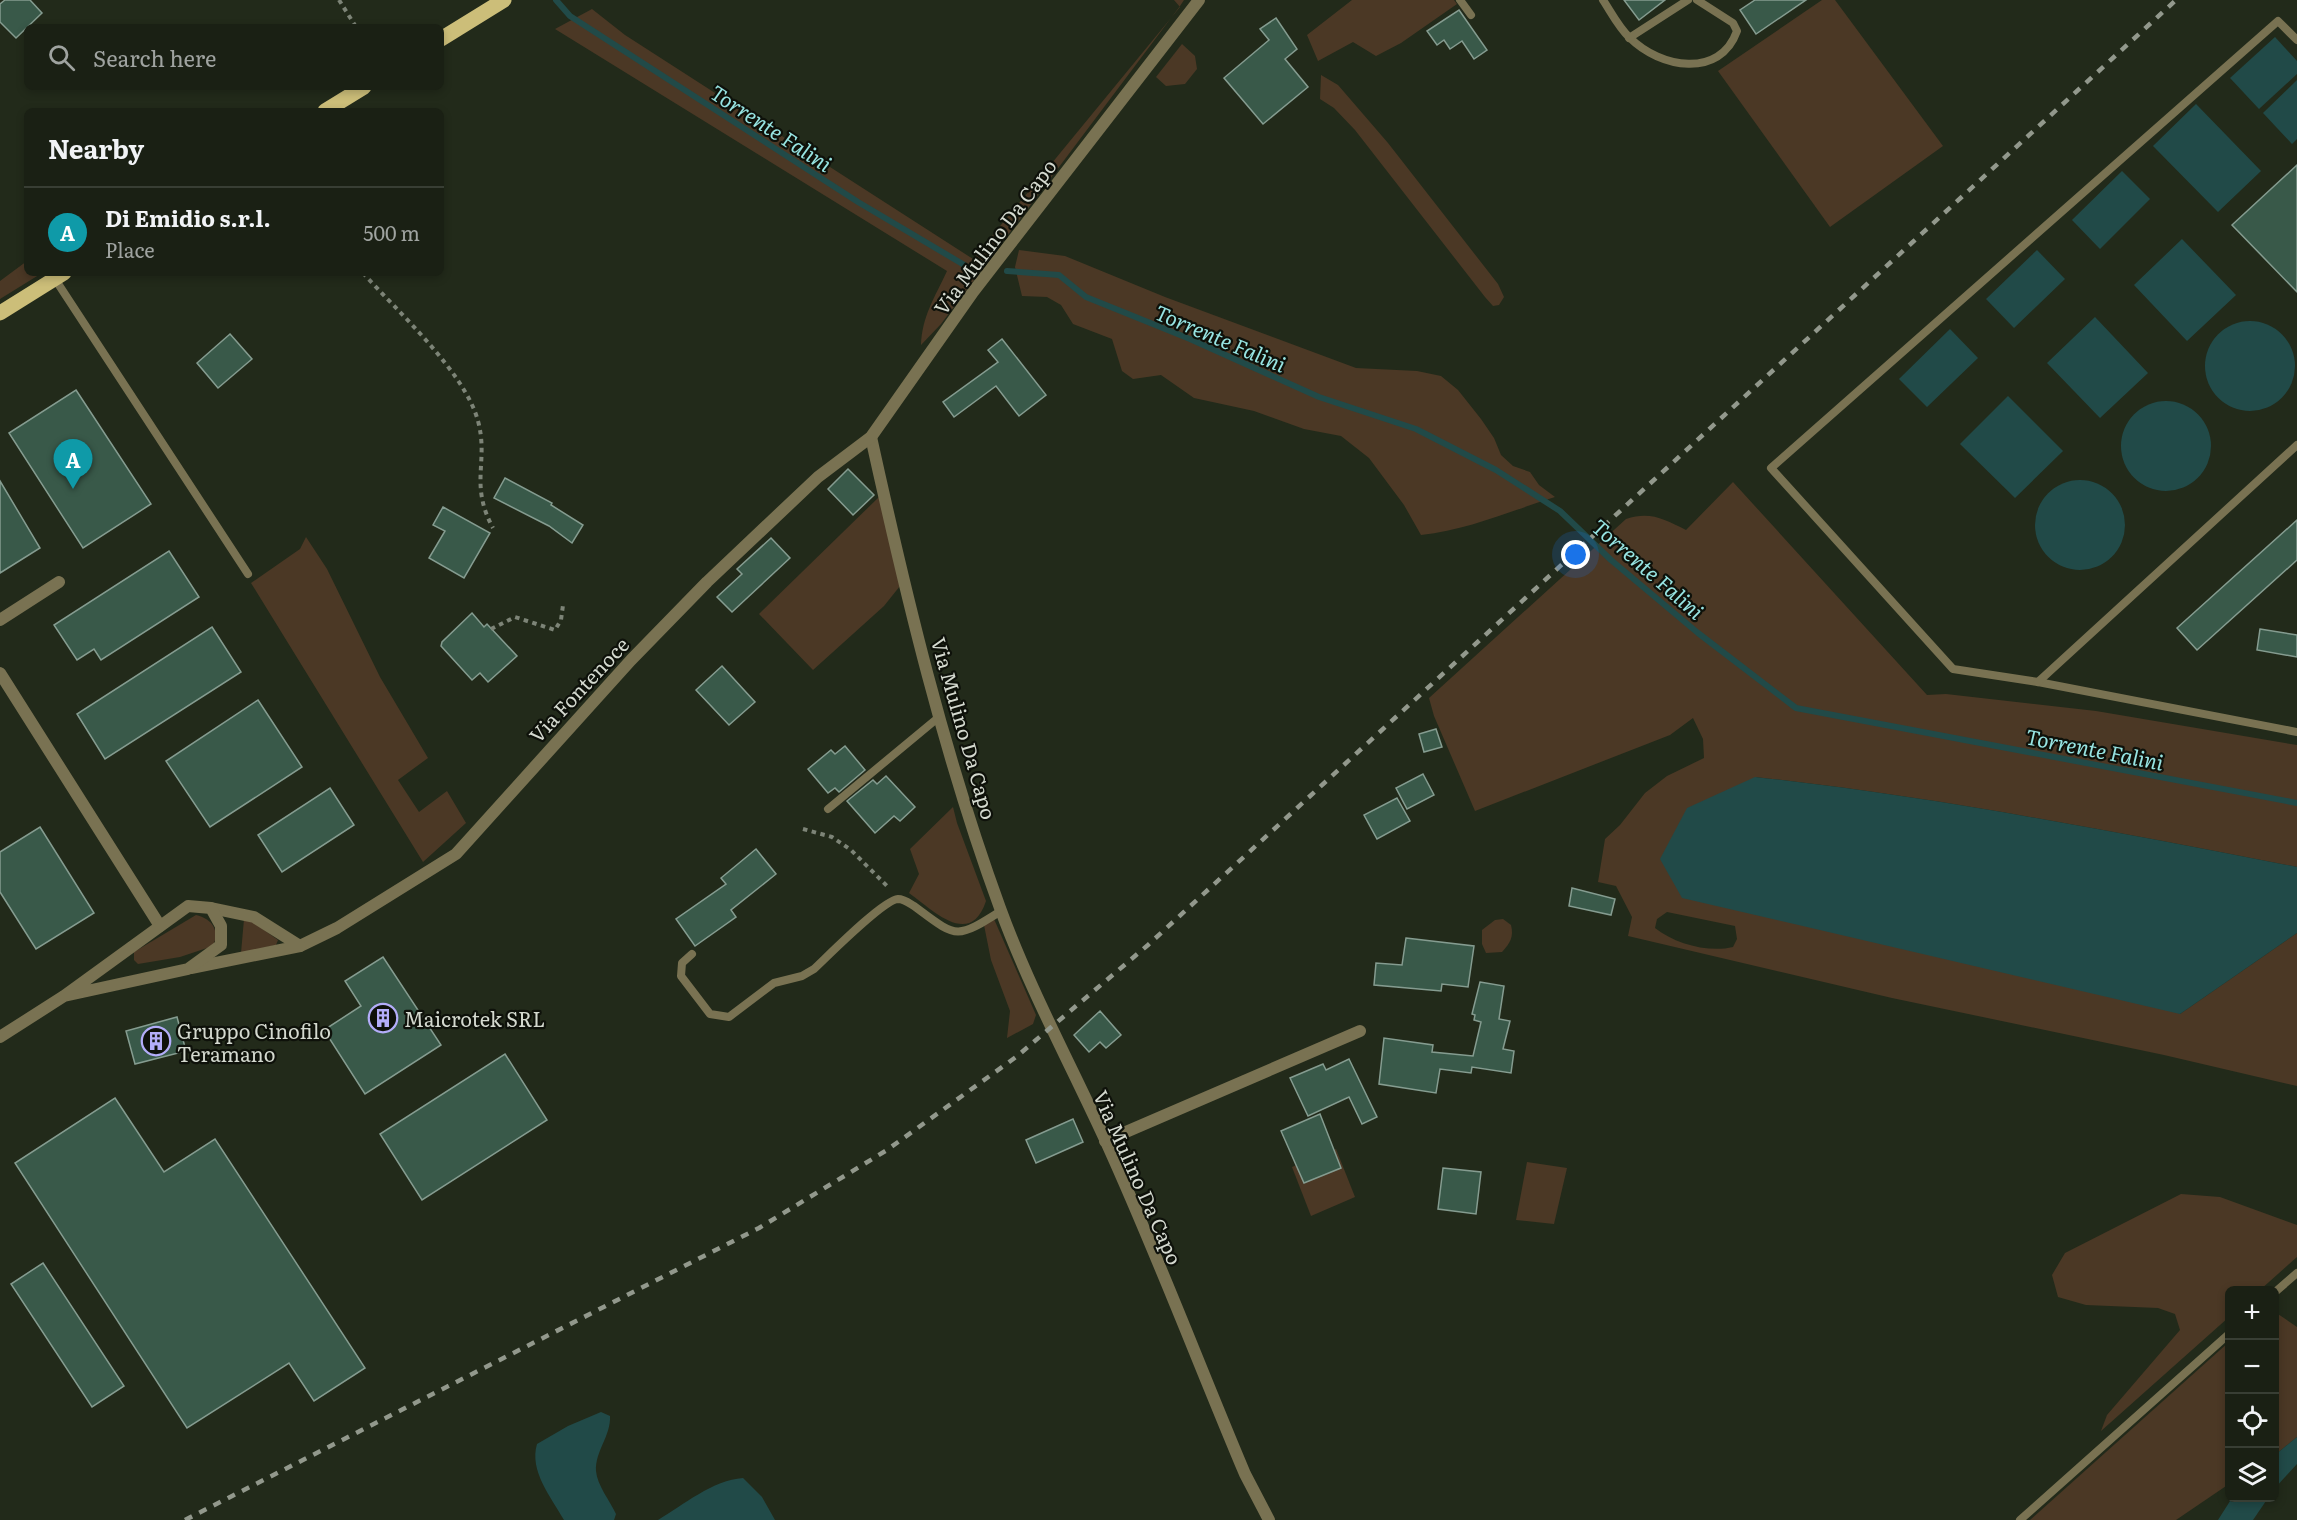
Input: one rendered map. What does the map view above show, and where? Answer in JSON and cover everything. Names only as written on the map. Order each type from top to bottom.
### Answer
[{"type":"main road","points":[[444,37],[504,0]]},
{"type":"main road","points":[[330,108],[359,90]]},
{"type":"main road","points":[[0,313],[60,276]]},
{"type":"street","name":"Via Mulino Da Capo","points":[[1199,0],[973,292],[871,437],[939,717],[962,799],[1001,911],[1050,1027],[1105,1141],[1245,1474],[1269,1520]]},
{"type":"street","name":"Via Fontenoce","points":[[64,996],[300,946],[338,928],[456,854],[631,660],[707,582],[818,477],[871,437]]},
{"type":"street","points":[[0,620],[59,582]]},
{"type":"street","points":[[0,673],[160,926]]},
{"type":"street","name":"Via Fontenoce","points":[[0,1037],[64,996],[188,906],[254,917],[300,946]]},
{"type":"street","name":"Via Fontenoce","points":[[188,969],[221,945],[221,926],[211,909]]},
{"type":"street","points":[[1105,1141],[1359,1031]]},
{"type":"lane","points":[[1460,0],[1471,15]]},
{"type":"lane","points":[[1603,0],[1629,38],[1654,56],[1680,64],[1699,64],[1714,60],[1726,52],[1737,31],[1733,23],[1697,0]]},
{"type":"lane","points":[[1629,38],[1688,0]]},
{"type":"lane","points":[[2297,40],[2278,21],[1771,468],[1953,669],[2038,682],[2297,732]]},
{"type":"lane","points":[[60,276],[248,574]]},
{"type":"lane","points":[[2038,682],[2297,445]]},
{"type":"lane","points":[[828,810],[939,717]]},
{"type":"lane","points":[[692,954],[682,963],[681,976],[710,1014],[729,1017],[774,983],[802,976],[814,969],[883,906],[896,899],[905,900],[948,931],[961,933],[1001,911]]},
{"type":"lane","points":[[2279,1289],[2297,1273]]},
{"type":"lane","points":[[2020,1520],[2225,1337]]},
{"type":"path","points":[[339,0],[354,24]]},
{"type":"path","points":[[366,276],[436,354],[470,400],[478,421],[481,442],[479,485],[482,503],[494,528]]},
{"type":"path","points":[[492,629],[515,617],[555,630],[561,620],[563,605]]},
{"type":"path","points":[[803,829],[832,837],[851,850],[871,872],[905,900]]},
{"type":"shaded area","points":[[1174,0],[1184,0],[1180,7]]},
{"type":"shaded area","points":[[1352,0],[1454,0],[1457,4],[1401,43],[1376,56],[1353,42],[1318,61],[1307,35]]},
{"type":"shaded area","points":[[1822,0],[1835,0],[1943,146],[1830,227],[1718,71]]},
{"type":"shaded area","points":[[592,9],[625,35],[973,259],[1171,18],[941,324],[921,345],[927,316],[947,271],[555,29]]},
{"type":"shaded area","points":[[1182,44],[1195,56],[1197,69],[1185,84],[1166,86],[1156,77]]},
{"type":"shaded area","points":[[1321,75],[1338,85],[1388,143],[1498,284],[1504,297],[1499,305],[1493,306],[1485,297],[1355,130],[1334,108],[1320,99]]},
{"type":"shaded area","points":[[1019,250],[1065,256],[1165,297],[1356,368],[1417,371],[1441,376],[1458,390],[1481,419],[1494,438],[1501,455],[1513,466],[1530,472],[1539,485],[1555,497],[1455,529],[1421,535],[1404,505],[1369,458],[1341,436],[1304,429],[1254,411],[1194,398],[1161,375],[1133,379],[1122,371],[1112,339],[1073,324],[1061,305],[1047,297],[1022,296],[1015,267]]},
{"type":"shaded area","points":[[24,263],[24,276],[37,276],[0,299],[0,281]]},
{"type":"shaded area","points":[[1733,482],[1927,695],[1946,694],[2096,711],[2297,745],[2297,867],[1959,805],[1755,777],[2180,1014],[2297,933],[2297,1086],[2164,1055],[1892,998],[1628,936],[1632,917],[1616,886],[1598,882],[1605,839],[1620,825],[1645,793],[1667,776],[1704,758],[1703,739],[1693,718],[1670,735],[1475,811],[1434,716],[1429,698],[1626,519],[1650,516],[1686,530]],"holes":[[[1667,912],[1735,926],[1737,939],[1733,947],[1724,949],[1703,948],[1682,943],[1655,928],[1657,919]]]},
{"type":"shaded area","points":[[880,496],[900,586],[884,606],[813,670],[759,614]]},
{"type":"shaded area","points":[[306,537],[327,569],[380,677],[428,758],[398,780],[419,812],[447,791],[466,823],[423,862],[251,583],[300,549]]},
{"type":"shaded area","points":[[953,807],[986,901],[979,915],[971,922],[961,924],[940,916],[909,893],[919,874],[910,849]]},
{"type":"shaded area","points":[[196,915],[206,919],[213,926],[216,935],[213,946],[180,957],[138,964],[134,960],[134,952]]},
{"type":"shaded area","points":[[244,919],[250,920],[278,940],[276,945],[241,953]]},
{"type":"shaded area","points":[[994,919],[1036,1015],[1033,1024],[1007,1038],[1010,1011],[991,960],[984,925]]},
{"type":"shaded area","points":[[1503,919],[1511,925],[1512,936],[1509,943],[1502,952],[1486,953],[1482,944],[1482,930],[1495,920]]},
{"type":"shaded area","points":[[1336,1149],[1355,1197],[1311,1216],[1292,1167]]},
{"type":"shaded area","points":[[1527,1162],[1567,1168],[1554,1224],[1516,1220]]},
{"type":"shaded area","points":[[2181,1194],[2220,1197],[2297,1225],[2297,1257],[2264,1286],[2225,1286],[2225,1321],[2101,1431],[2107,1415],[2180,1330],[2175,1314],[2158,1308],[2086,1305],[2058,1297],[2052,1275],[2065,1253]]},
{"type":"shaded area","points":[[2279,1315],[2297,1327],[2297,1437],[2279,1452]]},
{"type":"shaded area","points":[[2225,1346],[2225,1487],[2176,1520],[2030,1520]]},
{"type":"water","points":[[2275,37],[2297,61],[2297,74],[2259,109],[2230,78]]},
{"type":"water","points":[[2297,80],[2297,139],[2292,144],[2263,113]]},
{"type":"water","points":[[2196,104],[2261,171],[2218,212],[2153,146]]},
{"type":"water","points":[[2122,171],[2150,199],[2100,249],[2072,220]]},
{"type":"water","points":[[2182,239],[2236,295],[2187,341],[2134,285]]},
{"type":"water","points":[[2037,250],[2065,279],[2014,328],[1986,299]]},
{"type":"water","points":[[2095,317],[2148,373],[2100,418],[2047,363]]},
{"type":"water","points":[[2250,321],[2267,324],[2282,334],[2292,349],[2295,366],[2292,383],[2282,398],[2267,408],[2250,411],[2233,408],[2218,398],[2208,383],[2205,366],[2208,349],[2218,334],[2233,324]]},
{"type":"water","points":[[1950,329],[1978,358],[1927,407],[1899,379]]},
{"type":"water","points":[[2008,396],[2063,451],[2015,498],[1960,444]]},
{"type":"water","points":[[2166,401],[2183,404],[2198,414],[2208,429],[2211,446],[2208,463],[2198,478],[2183,488],[2166,491],[2149,488],[2134,478],[2124,463],[2121,446],[2124,429],[2134,414],[2149,404]]},
{"type":"water","points":[[2080,480],[2097,483],[2112,493],[2122,508],[2125,525],[2122,542],[2112,557],[2097,567],[2080,570],[2063,567],[2048,557],[2038,542],[2035,525],[2038,508],[2048,493],[2063,483]]},
{"type":"water","points":[[1755,777],[1959,805],[2297,867],[2297,933],[2180,1014],[1682,898],[1660,859],[1687,808]]},
{"type":"water","points":[[601,1412],[610,1416],[610,1423],[598,1457],[596,1471],[601,1487],[616,1514],[614,1520],[564,1520],[539,1474],[535,1454],[537,1444],[568,1426]]},
{"type":"water","points":[[2297,1437],[2297,1464],[2279,1484],[2279,1452]]},
{"type":"water","points":[[743,1478],[762,1497],[775,1520],[658,1520],[710,1488]]},
{"type":"water","points":[[2229,1502],[2265,1502],[2253,1520],[2218,1520]]},
{"type":"building","points":[[5,0],[30,0],[42,13],[31,24],[24,24],[24,30],[16,38],[0,22],[0,4]]},
{"type":"building","points":[[1624,0],[1665,0],[1639,20]]},
{"type":"building","points":[[1755,0],[1806,0],[1756,34],[1740,10]]},
{"type":"building","points":[[1459,10],[1487,50],[1474,59],[1462,41],[1450,49],[1444,40],[1437,45],[1427,31]]},
{"type":"building","points":[[1276,18],[1297,49],[1285,59],[1308,87],[1263,124],[1224,78],[1269,40],[1260,29]]},
{"type":"building","points":[[2297,165],[2297,292],[2232,225]]},
{"type":"building","points":[[230,334],[252,359],[218,388],[197,363]]},
{"type":"building","points":[[1002,339],[1046,395],[1019,416],[996,386],[954,417],[943,402],[998,362],[988,350]]},
{"type":"building","points":[[76,390],[151,504],[83,548],[9,433]]},
{"type":"building","points":[[848,469],[874,495],[853,515],[828,489]]},
{"type":"building","points":[[505,478],[552,503],[551,505],[583,525],[572,543],[549,526],[494,498]]},
{"type":"building","points":[[0,481],[40,548],[0,573]]},
{"type":"building","points":[[443,507],[490,533],[464,578],[429,558],[445,531],[433,525]]},
{"type":"building","points":[[2297,520],[2297,560],[2197,650],[2177,628]]},
{"type":"building","points":[[771,538],[790,558],[732,612],[717,597],[742,574],[737,569]]},
{"type":"building","points":[[169,551],[199,597],[101,660],[94,649],[77,660],[54,625]]},
{"type":"building","points":[[472,613],[484,627],[487,624],[517,656],[488,682],[480,673],[472,680],[441,646],[442,642]]},
{"type":"building","points":[[212,627],[241,672],[105,759],[77,714]]},
{"type":"building","points":[[2260,629],[2297,635],[2297,657],[2257,650]]},
{"type":"building","points":[[722,666],[755,702],[729,725],[696,690]]},
{"type":"building","points":[[258,700],[302,767],[210,827],[166,761]]},
{"type":"building","points":[[1436,729],[1442,747],[1424,752],[1419,734]]},
{"type":"building","points":[[845,746],[865,770],[839,792],[835,788],[828,793],[808,769],[831,750],[835,754]]},
{"type":"building","points":[[1423,774],[1434,795],[1407,809],[1396,788]]},
{"type":"building","points":[[886,776],[915,807],[900,821],[894,816],[875,833],[847,801],[873,780],[877,784]]},
{"type":"building","points":[[330,788],[354,825],[282,872],[258,835]]},
{"type":"building","points":[[1397,798],[1410,821],[1377,839],[1364,815]]},
{"type":"building","points":[[40,827],[94,913],[36,949],[0,892],[0,852]]},
{"type":"building","points":[[756,849],[776,874],[731,910],[736,917],[695,946],[676,919],[726,884],[721,878]]},
{"type":"building","points":[[1572,888],[1615,899],[1611,915],[1569,906]]},
{"type":"building","points":[[1406,938],[1474,946],[1468,987],[1442,984],[1441,991],[1374,985],[1376,963],[1402,965]]},
{"type":"building","name":"Maicrotek SRL","points":[[383,957],[441,1045],[365,1094],[324,1030],[361,1006],[345,981]]},
{"type":"building","points":[[1480,982],[1504,986],[1499,1019],[1510,1021],[1503,1049],[1514,1051],[1511,1073],[1472,1067],[1471,1073],[1440,1069],[1436,1093],[1379,1084],[1384,1038],[1433,1045],[1432,1052],[1473,1056],[1481,1022],[1474,1020],[1475,1015],[1472,1014]]},
{"type":"building","points":[[1100,1011],[1121,1035],[1106,1048],[1100,1042],[1089,1052],[1074,1035]]},
{"type":"building","name":"Gruppo Cinofilo Teramano","points":[[177,1017],[186,1051],[135,1064],[126,1031]]},
{"type":"building","points":[[505,1054],[547,1120],[422,1200],[380,1134]]},
{"type":"building","points":[[1349,1059],[1377,1117],[1362,1124],[1349,1097],[1308,1116],[1290,1078],[1323,1064],[1326,1070]]},
{"type":"building","points":[[115,1098],[164,1172],[215,1139],[365,1368],[314,1401],[289,1363],[187,1428],[15,1163]]},
{"type":"building","points":[[1320,1114],[1341,1168],[1304,1183],[1281,1131]]},
{"type":"building","points":[[1073,1119],[1083,1142],[1036,1163],[1026,1140]]},
{"type":"building","points":[[1443,1168],[1481,1172],[1476,1214],[1438,1209]]},
{"type":"building","points":[[43,1263],[124,1386],[92,1407],[11,1284]]},
{"type":"waterway","name":"Torrente Falini","points":[[556,0],[570,16],[858,202],[971,269],[977,270]]},
{"type":"waterway","name":"Torrente Falini","points":[[1007,271],[1059,275],[1086,297],[1190,339],[1319,397],[1416,429],[1496,470],[1560,511],[1611,560],[1698,633],[1796,708],[2297,803]]},
{"type":"railway","points":[[185,1520],[759,1228],[887,1150],[1016,1057],[1148,945],[2176,0]]},
{"type":"place","name":"Di Emidio s.r.l.","points":[[73,489]]},
{"type":"place","name":"Maicrotek SRL","points":[[383,1018]]},
{"type":"place","name":"Gruppo Cinofilo Teramano","points":[[156,1041]]}]
